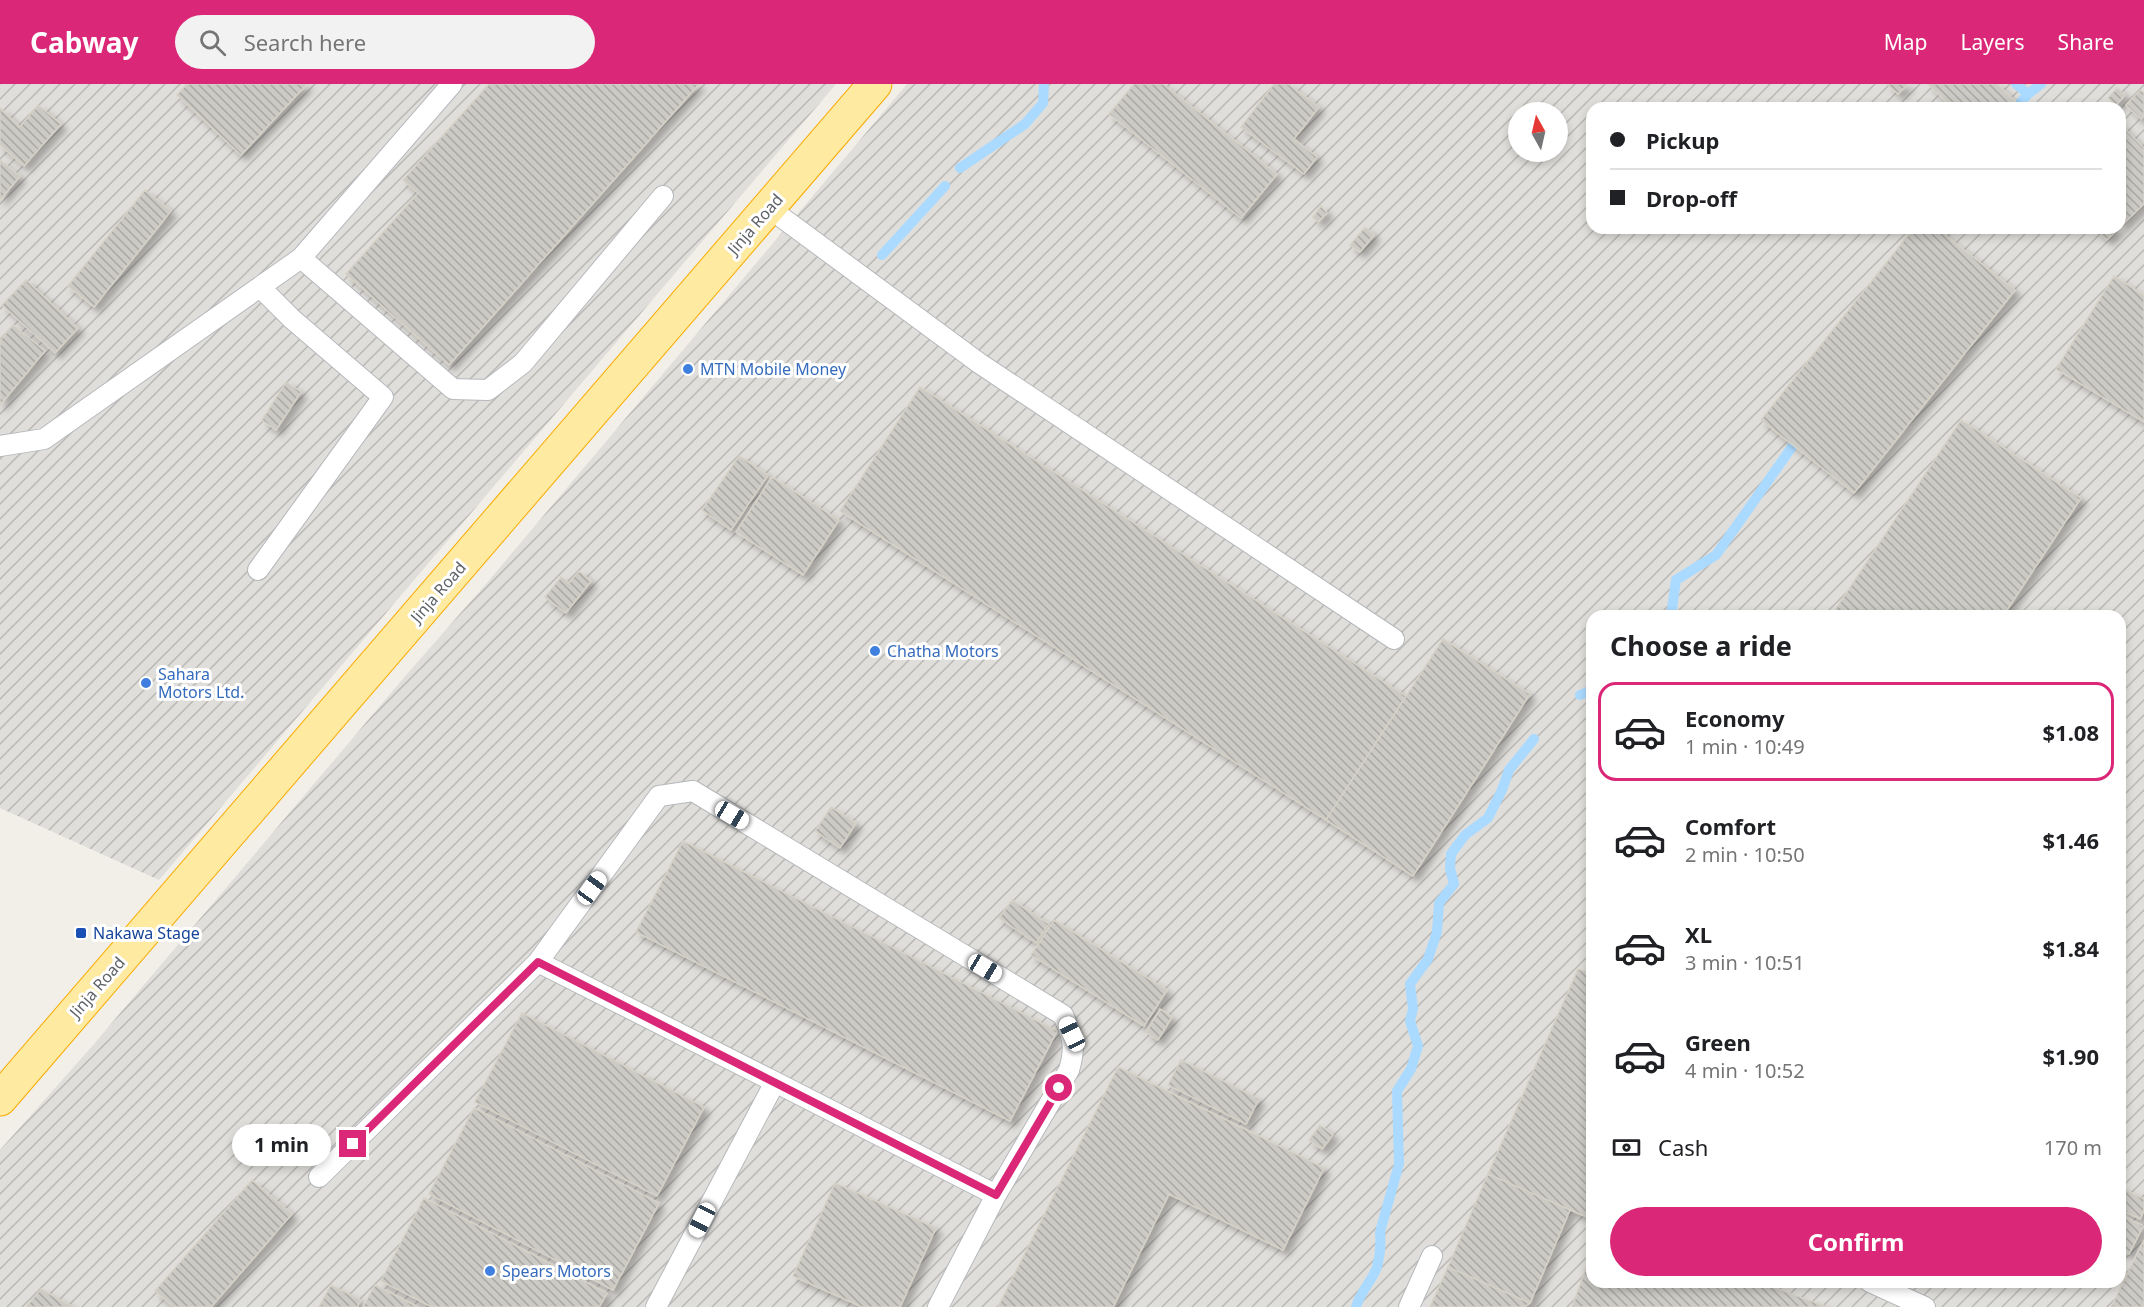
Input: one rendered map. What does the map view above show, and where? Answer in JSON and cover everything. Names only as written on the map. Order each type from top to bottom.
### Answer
[{"type":"highway","name":"Jinja Road","points":[[0,1099],[875,84]]},
{"type":"lane","points":[[0,446],[44,439],[301,258],[452,84]]},
{"type":"lane","points":[[301,258],[453,389],[488,390],[523,363],[663,196]]},
{"type":"lane","points":[[769,208],[979,363],[1394,639]]},
{"type":"lane","points":[[258,570],[383,398],[292,319],[260,287]]},
{"type":"lane","points":[[319,1177],[538,962],[659,796],[693,791],[1063,1015],[1072,1034],[1073,1043],[1074,1053],[1069,1070],[996,1195],[939,1307]]},
{"type":"lane","points":[[538,962],[996,1195]]},
{"type":"lane","points":[[665,1304],[775,1082]]},
{"type":"lane","points":[[1409,1307],[1432,1256]]},
{"type":"lane","points":[[1883,1288],[1925,1307]]},
{"type":"shaded area","points":[[0,84],[836,84],[159,880],[0,808]]},
{"type":"shaded area","points":[[907,84],[2144,84],[2144,1307],[0,1307],[0,1150],[94,1044],[486,584]]},
{"type":"building","points":[[187,84],[307,84],[241,155],[177,95]]},
{"type":"building","points":[[489,84],[699,84],[449,365],[346,274],[418,193],[403,180]]},
{"type":"building","points":[[1134,84],[1163,84],[1277,174],[1241,218],[1109,114]]},
{"type":"building","points":[[1274,84],[1288,84],[1319,107],[1294,139],[1317,157],[1304,174],[1241,127]]},
{"type":"building","points":[[1887,84],[1908,84],[1898,94]]},
{"type":"building","points":[[1928,84],[1997,84],[2015,101],[2014,102],[1947,102]]},
{"type":"building","points":[[2117,88],[2125,95],[2119,102],[2113,102],[2108,98]]},
{"type":"building","points":[[2140,90],[2144,93],[2144,116],[2141,119],[2126,105]]},
{"type":"building","points":[[38,105],[61,124],[24,166],[0,145],[0,108],[20,127]]},
{"type":"building","points":[[2126,130],[2144,148],[2144,204],[2126,221]]},
{"type":"building","points":[[0,160],[20,176],[0,200]]},
{"type":"building","points":[[145,190],[171,211],[94,307],[68,286]]},
{"type":"building","points":[[1321,206],[1327,213],[1318,222],[1313,217]]},
{"type":"building","points":[[1365,227],[1374,235],[1360,252],[1350,245]]},
{"type":"building","points":[[1909,234],[1944,234],[2015,290],[1854,493],[1761,420]]},
{"type":"building","points":[[2101,234],[2113,234],[2107,240]]},
{"type":"building","points":[[2114,276],[2144,295],[2144,422],[2056,369]]},
{"type":"building","points":[[26,280],[78,328],[55,353],[2,305]]},
{"type":"building","points":[[13,325],[45,351],[0,405],[0,340]]},
{"type":"building","points":[[286,382],[301,392],[276,430],[262,420]]},
{"type":"building","points":[[920,387],[1406,696],[1326,820],[840,511]]},
{"type":"building","points":[[1961,420],[2081,498],[2007,610],[1835,610]]},
{"type":"building","points":[[739,456],[768,475],[731,530],[702,510]]},
{"type":"building","points":[[772,477],[839,520],[803,575],[736,532]]},
{"type":"building","points":[[579,571],[591,581],[566,613],[545,597],[561,577],[569,583]]},
{"type":"building","points":[[1443,639],[1530,694],[1413,876],[1326,820]]},
{"type":"building","points":[[831,807],[856,823],[840,848],[815,831]]},
{"type":"building","points":[[683,841],[1057,1031],[1010,1121],[636,932]]},
{"type":"building","points":[[1012,900],[1049,924],[1036,943],[999,918]]},
{"type":"building","points":[[1054,920],[1167,990],[1144,1026],[1031,955]]},
{"type":"building","points":[[1578,969],[1586,972],[1586,1217],[1488,1174]]},
{"type":"building","points":[[1160,1009],[1172,1017],[1158,1040],[1146,1032]]},
{"type":"building","points":[[522,1013],[704,1107],[657,1196],[475,1102]]},
{"type":"building","points":[[1181,1060],[1259,1099],[1246,1124],[1168,1085]]},
{"type":"building","points":[[1118,1067],[1324,1168],[1283,1250],[1169,1194],[1113,1307],[998,1307]]},
{"type":"building","points":[[474,1108],[659,1203],[613,1290],[429,1194]]},
{"type":"building","points":[[1320,1125],[1333,1135],[1322,1149],[1309,1140]]},
{"type":"building","points":[[1488,1174],[1570,1210],[1530,1303],[1448,1267]]},
{"type":"building","points":[[252,1180],[292,1214],[211,1307],[174,1307],[155,1291]]},
{"type":"building","points":[[835,1183],[936,1228],[900,1307],[862,1307],[793,1276]]},
{"type":"building","points":[[2126,1190],[2144,1199],[2144,1210],[2140,1219],[2126,1212]]},
{"type":"building","points":[[424,1198],[607,1293],[599,1307],[432,1307],[381,1281]]},
{"type":"building","points":[[2126,1218],[2143,1226],[2129,1254],[2126,1252]]},
{"type":"building","points":[[2144,1240],[2144,1307],[2111,1307],[2120,1288],[2126,1288],[2126,1277]]},
{"type":"building","points":[[1448,1267],[1530,1303],[1524,1307],[1430,1307]]},
{"type":"building","points":[[1586,1268],[1586,1288],[1775,1288],[1828,1307],[1572,1307]]},
{"type":"building","points":[[331,1285],[361,1300],[357,1307],[319,1307]]},
{"type":"building","points":[[375,1285],[418,1307],[363,1307]]},
{"type":"building","points":[[41,1289],[73,1307],[26,1307]]},
{"type":"waterway","points":[[960,168],[1025,124],[1043,103],[1044,84]]},
{"type":"waterway","points":[[2016,84],[2028,94]]},
{"type":"waterway","points":[[2021,102],[2041,84]]},
{"type":"waterway","points":[[882,255],[945,186]]},
{"type":"waterway","points":[[1672,610],[1676,580],[1716,555],[1801,434]]},
{"type":"waterway","points":[[1580,695],[1586,692]]},
{"type":"waterway","points":[[1356,1307],[1377,1267],[1380,1232],[1399,1164],[1397,1091],[1411,1069],[1418,1046],[1410,1021],[1413,1009],[1410,984],[1428,959],[1437,932],[1439,903],[1454,884],[1450,868],[1451,854],[1465,835],[1488,818],[1509,770],[1534,739]]},
{"type":"place","name":"MTN Mobile Money","points":[[688,369]]},
{"type":"place","name":"Chatha Motors","points":[[875,651]]},
{"type":"place","name":"Sahara Motors Ltd.","points":[[146,683]]},
{"type":"place","name":"Nakawa Stage","points":[[81,933]]},
{"type":"place","name":"Spears Motors","points":[[490,1271]]},
{"type":"route","points":[[353,1144],[538,962],[996,1195],[1059,1088]]}]
